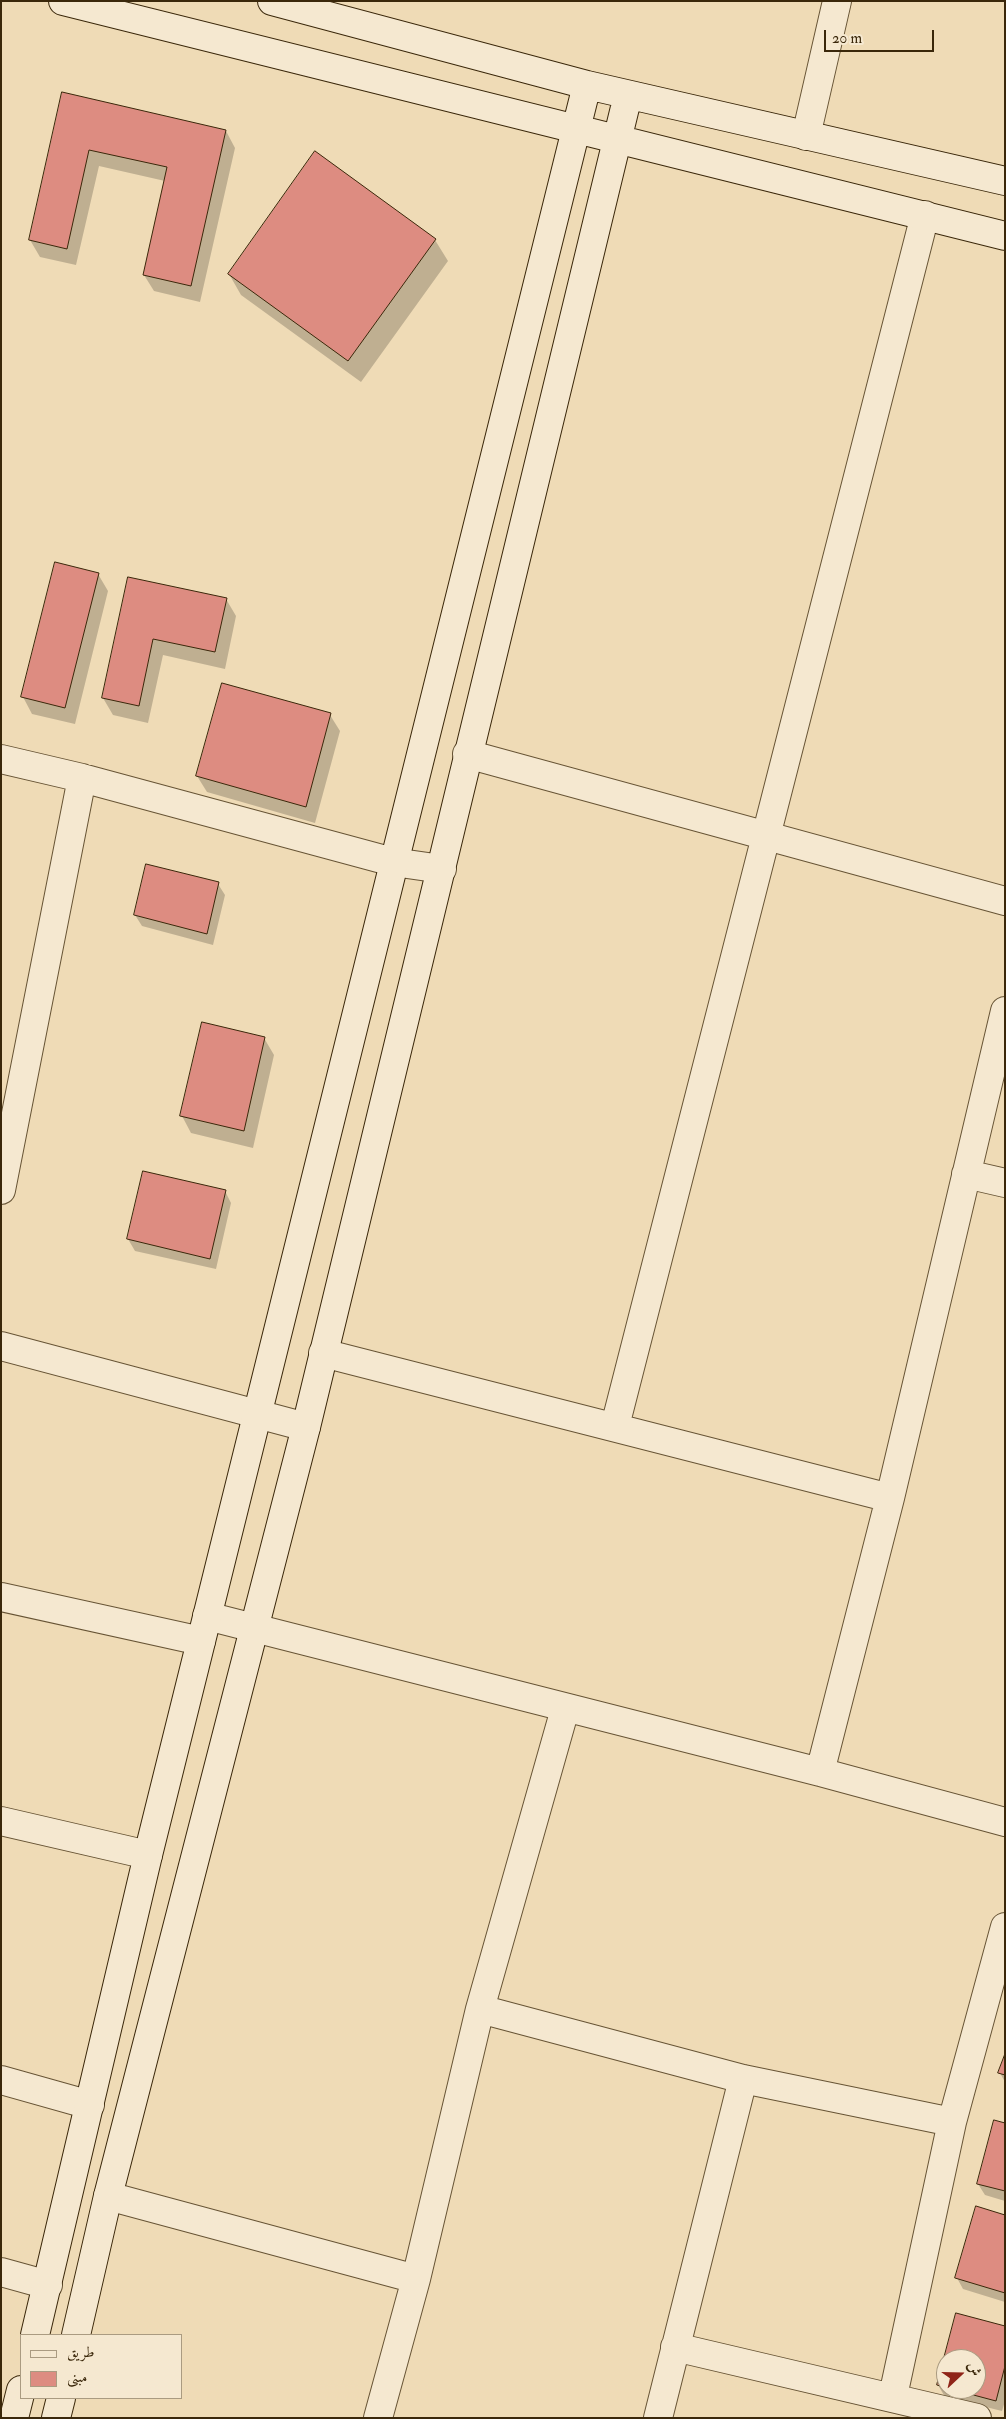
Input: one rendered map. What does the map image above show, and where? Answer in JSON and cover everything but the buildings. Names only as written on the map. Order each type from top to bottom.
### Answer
[{"type":"street","points":[[63,1],[1005,236]]},
{"type":"street","points":[[272,1],[587,85],[1005,181]]},
{"type":"street","points":[[806,136],[836,1]]},
{"type":"street","points":[[35,2334],[148,1855],[587,85]]},
{"type":"street","points":[[76,2334],[108,2196],[306,1427],[442,869],[467,754],[628,94]]},
{"type":"street","points":[[615,1426],[768,836],[925,215]]},
{"type":"street","points":[[467,754],[1005,901]]},
{"type":"street","points":[[1,759],[82,778],[393,862],[442,869]]},
{"type":"street","points":[[1,1190],[82,778]]},
{"type":"street","points":[[820,1772],[890,1498],[1005,1011]]},
{"type":"street","points":[[966,1174],[1005,1183]]},
{"type":"street","points":[[1,1346],[306,1427]]},
{"type":"street","points":[[323,1353],[615,1426],[890,1498]]},
{"type":"street","points":[[1,1596],[204,1629],[254,1630],[820,1772],[1005,1822]]},
{"type":"street","points":[[378,2418],[416,2279],[480,2009],[565,1709]]},
{"type":"street","points":[[1,1821],[148,1855]]},
{"type":"street","points":[[892,2396],[952,2122],[1005,1927]]},
{"type":"street","points":[[480,2009],[743,2078],[952,2122]]},
{"type":"street","points":[[658,2418],[743,2078]]},
{"type":"street","points":[[1,2080],[90,2105]]},
{"type":"street","points":[[108,2196],[416,2279]]},
{"type":"street","points":[[1,2272],[48,2285]]},
{"type":"street","points":[[675,2347],[892,2396],[977,2418]]},
{"type":"street","points":[[14,2418],[20,2394]]},
{"type":"street","points":[[56,2418],[61,2399]]}]
